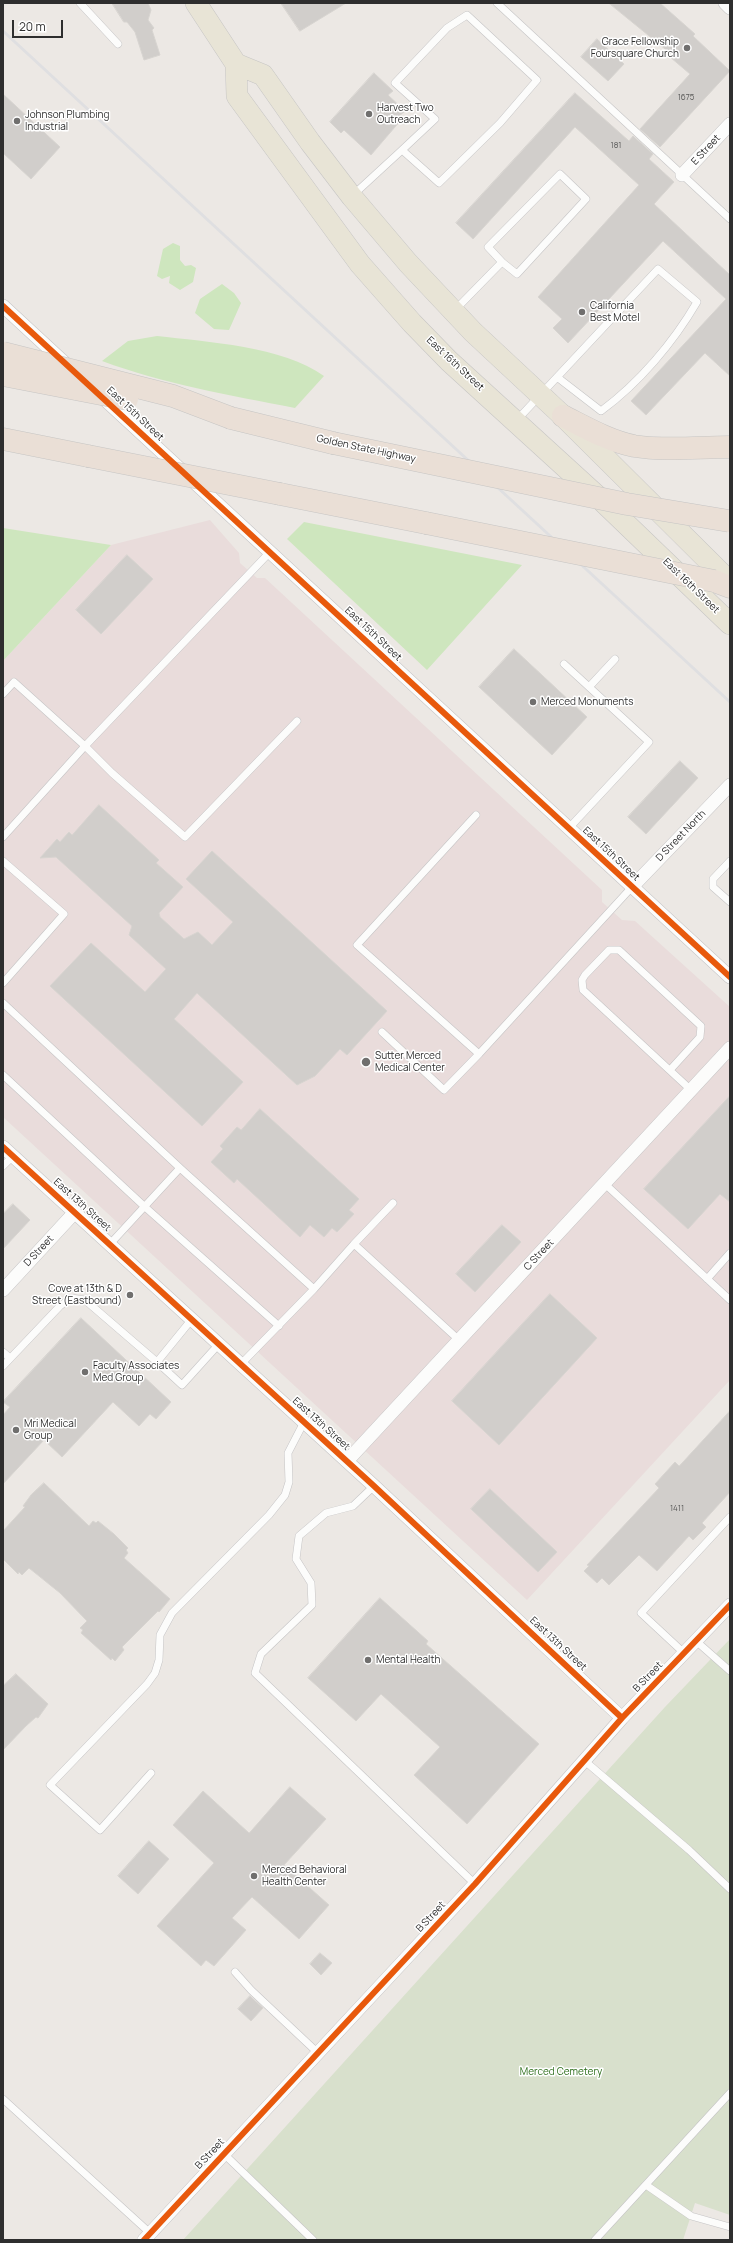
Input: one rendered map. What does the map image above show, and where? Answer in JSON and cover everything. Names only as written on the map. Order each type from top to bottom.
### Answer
[{"type":"highway","points":[[3,353],[173,396],[231,418]]},
{"type":"highway","name":"Golden State Highway","points":[[3,375],[231,418],[333,443],[627,504],[730,521]]},
{"type":"highway","points":[[563,416],[605,436],[633,446],[659,448],[730,447]]},
{"type":"highway","points":[[3,439],[726,583]]},
{"type":"highway","points":[[3,448],[88,456]]},
{"type":"main road","points":[[196,3],[236,64],[263,75],[310,142],[352,196],[408,263],[454,312],[563,416],[726,583]]},
{"type":"main road","name":"East 16th Street","points":[[236,64],[237,96],[360,264],[412,323],[444,355],[516,421],[730,624]]},
{"type":"street","points":[[725,3],[730,8]]},
{"type":"street","name":"E Street","points":[[682,176],[730,124]]},
{"type":"street","name":"East 15th Street","points":[[3,306],[730,977]]},
{"type":"street","name":"D Street North","points":[[632,887],[730,785]]},
{"type":"street","name":"C Street","points":[[347,1461],[730,1048]]},
{"type":"street","name":"East 13th Street","points":[[3,1147],[347,1461],[622,1718]]},
{"type":"street","name":"D Street","points":[[3,1290],[75,1212]]},
{"type":"street","name":"B Street","points":[[147,2236],[475,1884],[586,1762],[622,1718],[730,1605]]},
{"type":"lane","points":[[80,3],[118,44]]},
{"type":"lane","points":[[497,3],[730,219]]},
{"type":"lane","points":[[352,196],[435,119],[395,83],[447,28],[467,15],[537,80],[500,123],[439,183],[402,150]]},
{"type":"lane","points":[[560,174],[586,199],[517,274],[502,262],[488,246],[560,174]]},
{"type":"lane","points":[[454,312],[502,262]]},
{"type":"lane","points":[[516,421],[540,395],[658,269],[697,302],[683,326],[623,395],[601,411],[557,377]]},
{"type":"lane","points":[[3,838],[85,746],[270,552]]},
{"type":"lane","points":[[589,687],[614,659]]},
{"type":"lane","points":[[564,664],[649,742],[569,828]]},
{"type":"lane","points":[[3,694],[14,682],[85,746],[112,773],[185,837],[297,721]]},
{"type":"lane","points":[[476,815],[357,945],[479,1054]]},
{"type":"lane","points":[[3,861],[64,914],[3,983]]},
{"type":"lane","points":[[730,861],[713,879],[714,887],[730,902]]},
{"type":"lane","points":[[382,1032],[444,1090],[479,1054],[632,887]]},
{"type":"lane","points":[[670,1070],[700,1037],[701,1026],[619,950],[610,950],[584,975],[582,980],[584,990],[691,1090]]},
{"type":"lane","points":[[3,1003],[180,1168],[314,1289]]},
{"type":"lane","points":[[3,1075],[145,1207],[279,1326]]},
{"type":"lane","points":[[3,1166],[13,1156]]},
{"type":"lane","points":[[110,1244],[180,1168]]},
{"type":"lane","points":[[605,1184],[730,1300]]},
{"type":"lane","points":[[241,1364],[314,1289],[393,1203]]},
{"type":"lane","points":[[354,1244],[460,1340]]},
{"type":"lane","points":[[706,1279],[730,1253]]},
{"type":"lane","points":[[3,1366],[60,1306],[71,1298],[85,1300],[98,1309],[182,1385],[219,1344]]},
{"type":"lane","points":[[157,1362],[192,1319]]},
{"type":"lane","points":[[3,1352],[10,1358]]},
{"type":"lane","points":[[151,1773],[100,1830],[50,1785],[147,1684],[155,1673],[159,1660],[160,1635],[172,1613],[269,1515],[285,1494],[289,1482],[288,1453],[304,1422]]},
{"type":"lane","points":[[374,1486],[353,1506],[326,1513],[300,1536],[296,1559],[311,1583],[312,1605],[261,1654],[255,1673],[475,1884]]},
{"type":"lane","points":[[684,1654],[641,1613],[730,1517]]},
{"type":"lane","points":[[696,1641],[730,1671]]},
{"type":"lane","points":[[586,1762],[689,1850],[730,1888]]},
{"type":"lane","points":[[235,1972],[251,1990],[318,2053]]},
{"type":"lane","points":[[595,2240],[730,2093]]},
{"type":"lane","points":[[3,2100],[110,2195],[147,2236]]},
{"type":"lane","points":[[224,2154],[313,2240]]},
{"type":"lane","points":[[646,2185],[691,2216],[730,2227]]},
{"type":"shaded area","name":"Sutter Merced Medical Center","points":[[210,520],[239,553],[240,563],[257,578],[265,578],[602,890],[602,902],[622,920],[635,921],[730,1007],[730,1380],[527,1600],[3,1117],[3,661],[111,545]]},
{"type":"green space","points":[[173,243],[180,246],[180,260],[185,266],[191,265],[196,268],[193,282],[180,290],[169,283],[170,276],[162,279],[157,276],[163,249]]},
{"type":"green space","points":[[222,284],[234,293],[241,303],[229,330],[214,329],[195,313],[200,299]]},
{"type":"green space","points":[[157,336],[221,343],[266,352],[288,358],[307,366],[324,376],[295,408],[173,383],[102,361],[128,341]]},
{"type":"green space","points":[[304,522],[522,565],[427,670],[287,539]]},
{"type":"green space","points":[[3,528],[111,545],[3,661]]},
{"type":"green space","name":"Merced Cemetery","points":[[730,1639],[730,2215],[695,2203],[683,2240],[183,2240],[665,1707]]},
{"type":"building","points":[[112,3],[148,3],[151,10],[148,20],[154,28],[152,30],[160,55],[144,60],[135,32],[127,22],[124,22]]},
{"type":"building","points":[[281,3],[346,3],[300,31]]},
{"type":"building","points":[[609,3],[660,3],[695,34],[693,36],[730,71],[660,147],[640,129],[690,74],[670,57],[672,55]]},
{"type":"building","points":[[597,39],[624,64],[608,81],[581,57]]},
{"type":"building","name":"Harvest Two Outreach","points":[[374,73],[393,91],[388,95],[405,111],[398,117],[401,120],[371,155],[344,130],[341,133],[330,122]]},
{"type":"building","points":[[575,93],[629,141],[633,136],[653,154],[649,159],[674,182],[654,204],[730,275],[730,376],[705,353],[646,415],[631,401],[726,299],[663,241],[568,343],[553,328],[562,319],[538,297],[639,185],[575,127],[473,239],[456,223]]},
{"type":"building","name":"Johnson Plumbing Industrial","points":[[3,94],[60,147],[31,179],[3,153]]},
{"type":"building","points":[[127,555],[153,579],[101,634],[76,610]]},
{"type":"building","name":"Merced Monuments","points":[[514,649],[587,717],[552,755],[479,687]]},
{"type":"building","points":[[680,761],[698,778],[646,834],[628,817]]},
{"type":"building","points":[[99,805],[159,860],[156,863],[183,887],[159,913],[160,917],[184,939],[198,932],[212,945],[233,922],[186,879],[212,851],[387,1011],[347,1055],[340,1049],[315,1076],[297,1085],[197,993],[174,1019],[243,1082],[202,1126],[50,986],[91,943],[145,992],[166,969],[129,935],[132,926],[56,857],[40,858],[57,839],[60,842],[69,832],[72,835]]},
{"type":"building","points":[[730,1096],[730,1202],[720,1194],[688,1229],[644,1189]]},
{"type":"building","points":[[260,1109],[359,1199],[349,1210],[354,1214],[337,1232],[332,1228],[324,1237],[310,1225],[300,1237],[237,1179],[234,1183],[211,1162],[223,1149],[220,1146],[237,1127],[241,1130]]},
{"type":"building","points":[[13,1204],[30,1220],[3,1249],[3,1214]]},
{"type":"building","points":[[502,1225],[521,1242],[475,1292],[456,1274]]},
{"type":"building","points":[[550,1294],[597,1338],[499,1445],[452,1401]]},
{"type":"building","name":"Faculty Associates Med Group","points":[[81,1318],[171,1402],[156,1419],[150,1414],[139,1426],[113,1402],[62,1457],[44,1440],[3,1484],[3,1415],[10,1407],[3,1402]]},
{"type":"building","points":[[730,1411],[730,1492],[702,1523],[706,1527],[693,1540],[689,1536],[657,1571],[639,1555],[609,1585],[602,1578],[597,1583],[584,1571],[589,1566],[587,1565],[659,1488],[655,1484],[675,1462],[679,1466]]},
{"type":"building","points":[[44,1483],[89,1526],[93,1521],[96,1523],[98,1521],[114,1534],[128,1548],[126,1550],[128,1553],[124,1558],[170,1599],[159,1612],[158,1611],[122,1647],[124,1650],[115,1661],[112,1658],[111,1660],[81,1633],[83,1630],[80,1628],[87,1621],[60,1593],[29,1568],[22,1575],[19,1572],[18,1574],[3,1559],[3,1531],[25,1507],[23,1506],[31,1495]]},
{"type":"building","points":[[490,1489],[557,1552],[538,1572],[471,1509]]},
{"type":"building","points":[[380,1598],[428,1641],[426,1644],[539,1744],[467,1824],[414,1775],[440,1747],[381,1694],[356,1721],[308,1678]]},
{"type":"building","points":[[16,1674],[48,1704],[38,1718],[36,1717],[26,1726],[3,1750],[3,1686]]},
{"type":"building","name":"Merced Behavioral Health Center","points":[[290,1787],[326,1819],[284,1865],[329,1905],[299,1939],[252,1897],[232,1918],[246,1930],[214,1966],[206,1960],[201,1966],[157,1926],[214,1863],[173,1825],[203,1791],[249,1833]]},
{"type":"building","points":[[149,1841],[169,1859],[138,1894],[118,1876]]},
{"type":"building","points":[[320,1953],[332,1963],[321,1975],[310,1964]]},
{"type":"building","points":[[250,1996],[263,2008],[251,2021],[238,2009]]},
{"type":"railway","points":[[3,31],[730,702]]},
{"type":"cycle path","points":[[3,306],[730,977]]},
{"type":"cycle path","points":[[3,1147],[374,1486],[622,1718]]},
{"type":"cycle path","points":[[144,2240],[475,1884],[622,1718],[730,1605]]},
{"type":"place","name":"Grace Fellowship Foursquare Church","points":[[687,48]]},
{"type":"place","name":"Harvest Two Outreach","points":[[369,114]]},
{"type":"place","name":"Johnson Plumbing Industrial","points":[[17,121]]},
{"type":"place","name":"California Best Motel","points":[[582,312]]},
{"type":"place","name":"Merced Monuments","points":[[533,702]]},
{"type":"place","name":"Sutter Merced Medical Center","points":[[366,1062]]},
{"type":"place","name":"Cove at 13th & D Street (Eastbound)","points":[[130,1295]]},
{"type":"place","name":"Faculty Associates Med Group","points":[[85,1372]]},
{"type":"place","name":"Mri Medical Group","points":[[16,1430]]},
{"type":"place","name":"Mental Health","points":[[368,1660]]},
{"type":"place","name":"Merced Behavioral Health Center","points":[[254,1876]]}]
